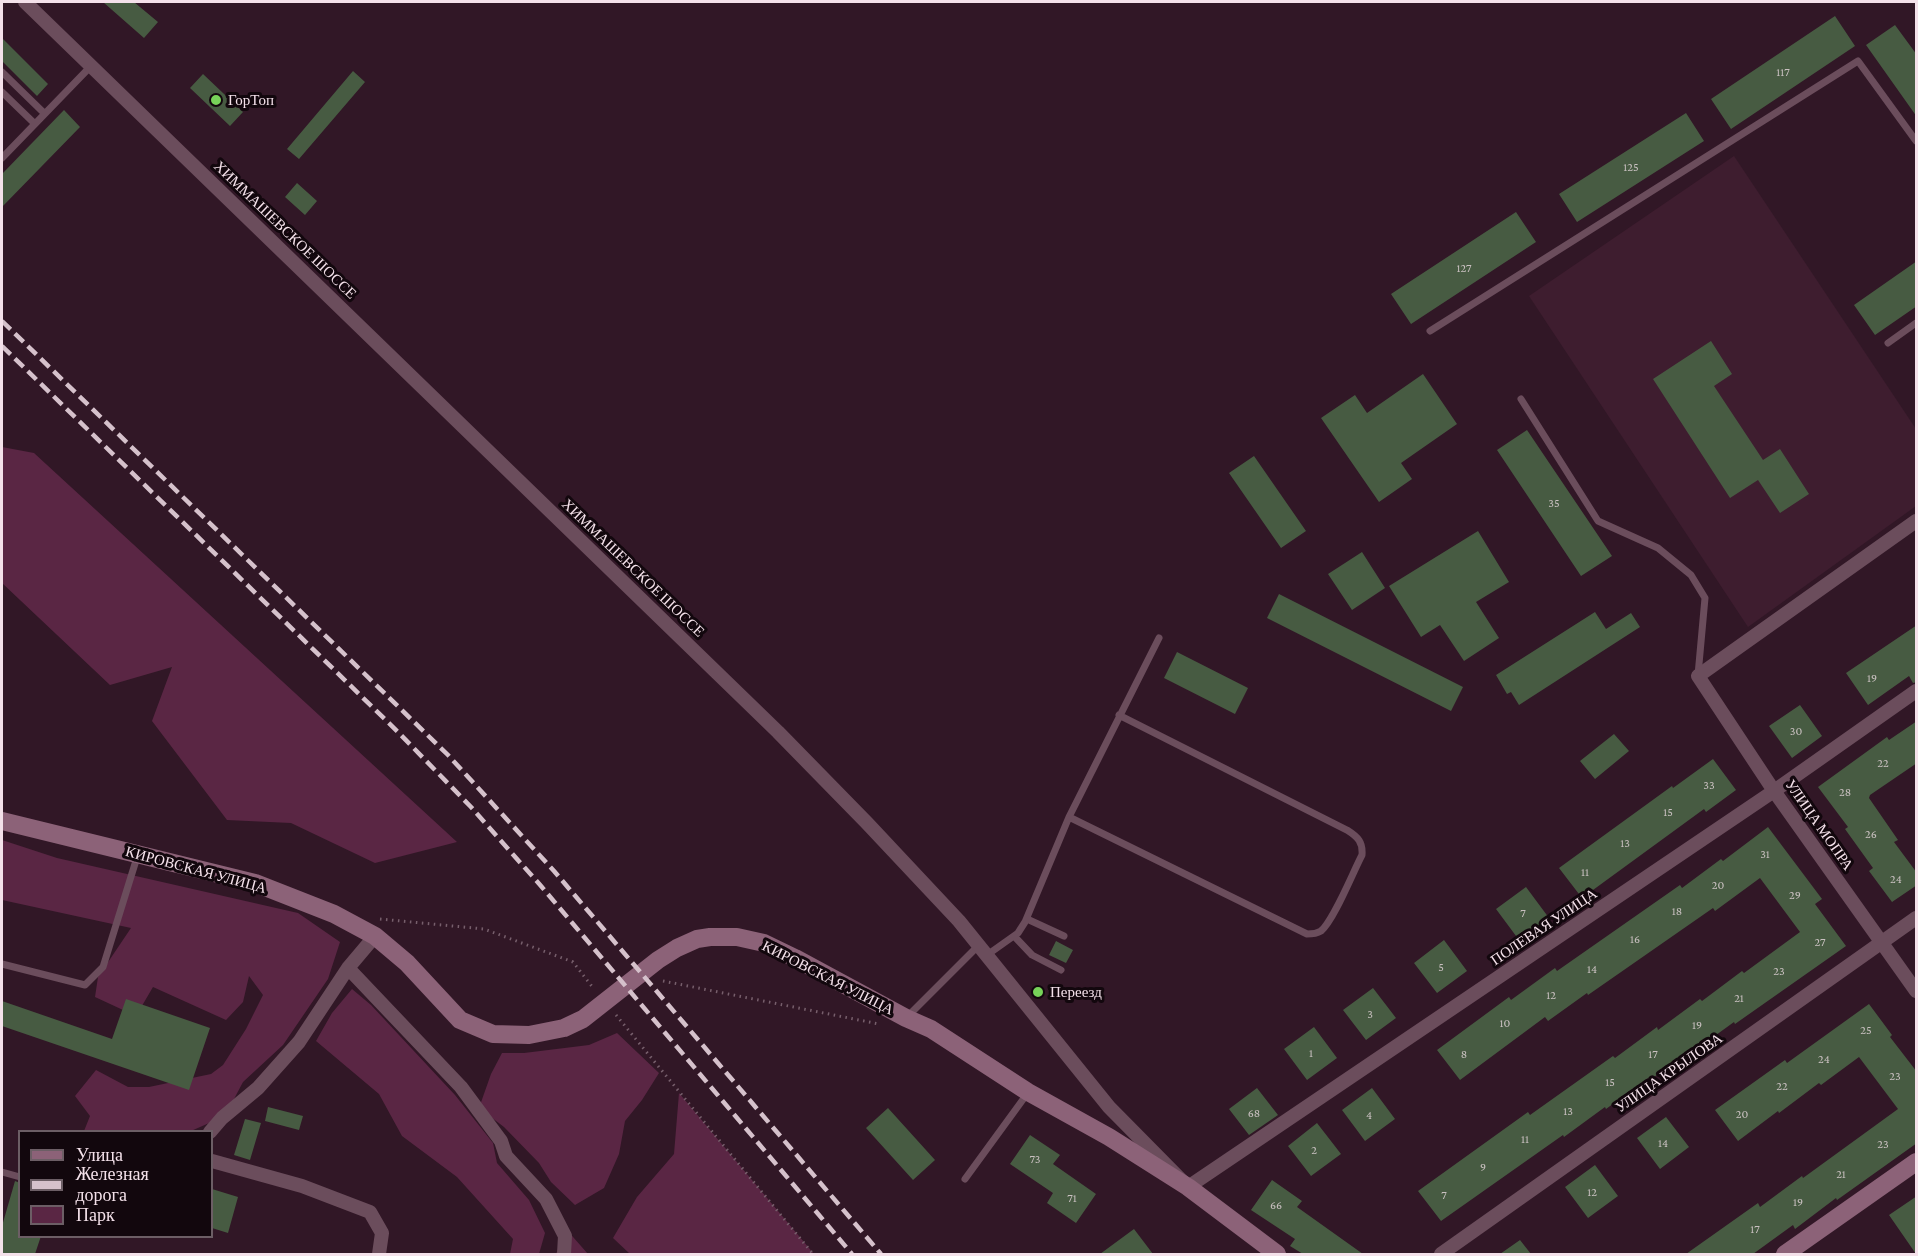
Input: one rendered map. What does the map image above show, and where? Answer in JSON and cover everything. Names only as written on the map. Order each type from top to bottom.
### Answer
[{"type":"main road","name":"КИРОВСКАЯ УЛИЦА","points":[[2,820],[255,883],[334,914],[377,927],[460,1020],[493,1034],[529,1035],[564,1028],[583,1019],[658,960],[686,943],[710,937],[737,937],[764,943],[931,1029],[1028,1092],[1110,1137],[1188,1187],[1277,1254]]},
{"type":"main road","points":[[1785,1254],[1917,1162]]},
{"type":"street","name":"ХИММАШЕВСКОЕ ШОССЕ","points":[[25,2],[778,732],[875,831],[983,950],[1109,1107],[1188,1187]]},
{"type":"street","points":[[1698,676],[1917,521]]},
{"type":"street","name":"УЛИЦА МОПРА","points":[[1698,676],[1774,791],[1917,991]]},
{"type":"street","name":"ПОЛЕВАЯ УЛИЦА","points":[[1188,1187],[1917,692]]},
{"type":"street","name":"УЛИЦА КРЫЛОВА","points":[[1441,1254],[1917,918]]},
{"type":"street","points":[[211,1130],[258,1088],[299,1041],[377,927]]},
{"type":"street","points":[[348,968],[461,1087],[501,1142],[506,1156],[546,1200],[565,1236],[564,1254]]},
{"type":"street","points":[[213,1161],[302,1186],[370,1212],[382,1233],[379,1254]]},
{"type":"lane","points":[[1430,331],[1858,62],[1917,141]]},
{"type":"lane","points":[[2,158],[92,65]]},
{"type":"lane","points":[[2,72],[44,113]]},
{"type":"lane","points":[[2,92],[34,123]]},
{"type":"lane","points":[[1888,343],[1917,323]]},
{"type":"lane","points":[[1521,399],[1598,521],[1658,548],[1691,574],[1705,598],[1698,676]]},
{"type":"lane","points":[[906,1018],[983,950],[1014,936],[1027,919],[1069,817],[1159,638]]},
{"type":"lane","points":[[1069,817],[1307,934],[1314,934],[1322,930],[1362,855],[1360,840],[1347,830],[1119,715]]},
{"type":"lane","points":[[2,964],[85,985],[102,967],[138,854]]},
{"type":"lane","points":[[1027,919],[1064,936]]},
{"type":"lane","points":[[1014,936],[1032,955],[1061,970]]},
{"type":"lane","points":[[965,1179],[1028,1092]]},
{"type":"lane","points":[[2,1172],[18,1176]]},
{"type":"path","points":[[377,927],[484,929],[573,962],[813,1254]]},
{"type":"path","points":[[663,981],[881,1024]]},
{"type":"shaded area","points":[[1734,156],[1916,429],[1916,506],[1748,627],[1529,296]]},
{"type":"green space","points":[[2,447],[34,453],[457,842],[375,863],[291,823],[227,820],[152,721],[172,667],[110,685],[2,583]]},
{"type":"green space","points":[[2,840],[57,858],[298,913],[340,942],[328,979],[283,1045],[243,1082],[225,1116],[193,1130],[84,1130],[90,1116],[75,1096],[96,1070],[128,1087],[149,1087],[211,1074],[223,1065],[246,1029],[263,995],[249,976],[243,1002],[226,1020],[153,987],[136,1016],[95,997],[98,977],[131,928],[2,900]]},
{"type":"green space","points":[[352,989],[371,1005],[455,1095],[493,1143],[497,1163],[529,1200],[545,1233],[539,1254],[510,1254],[513,1239],[457,1177],[402,1136],[379,1094],[316,1041],[332,1013]]},
{"type":"green space","points":[[617,1033],[659,1073],[625,1121],[619,1154],[604,1188],[575,1205],[551,1182],[539,1163],[504,1127],[479,1108],[491,1074],[502,1053],[524,1053],[589,1045]]},
{"type":"green space","points":[[679,1093],[814,1254],[630,1254],[613,1238],[637,1197],[674,1154]]},
{"type":"green space","points":[[566,1229],[588,1254],[556,1254]]},
{"type":"building","points":[[103,2],[134,2],[158,22],[144,38]]},
{"type":"building","points":[[1835,16],[1855,46],[1731,129],[1711,99]]},
{"type":"building","points":[[1895,25],[1917,55],[1917,117],[1866,45]]},
{"type":"building","points":[[2,38],[48,84],[37,96],[2,61]]},
{"type":"building","points":[[353,71],[365,82],[299,159],[287,149]]},
{"type":"building","name":"ГорТоп","points":[[203,74],[243,112],[230,126],[190,88]]},
{"type":"building","points":[[64,110],[80,127],[2,207],[2,174]]},
{"type":"building","points":[[1686,113],[1704,141],[1577,222],[1559,194]]},
{"type":"building","points":[[297,183],[317,201],[305,215],[285,197]]},
{"type":"building","points":[[1516,212],[1536,242],[1411,324],[1391,294]]},
{"type":"building","points":[[1917,261],[1917,306],[1875,335],[1854,305]]},
{"type":"building","points":[[1711,341],[1732,374],[1714,386],[1763,460],[1780,449],[1809,494],[1780,513],[1758,480],[1730,498],[1653,379]]},
{"type":"building","points":[[1423,374],[1457,424],[1401,463],[1412,479],[1379,502],[1321,418],[1355,395],[1367,413]]},
{"type":"building","points":[[1527,430],[1612,556],[1581,576],[1497,450]]},
{"type":"building","points":[[1254,456],[1306,531],[1281,548],[1229,473]]},
{"type":"building","points":[[1478,531],[1509,582],[1476,602],[1499,638],[1464,661],[1440,625],[1421,637],[1389,586]]},
{"type":"building","points":[[1362,552],[1385,588],[1352,610],[1328,574]]},
{"type":"building","points":[[1279,594],[1463,687],[1451,711],[1267,618]]},
{"type":"building","points":[[1595,612],[1606,629],[1631,613],[1640,627],[1519,705],[1511,692],[1507,694],[1496,675]]},
{"type":"building","points":[[1917,625],[1917,682],[1913,683],[1909,676],[1868,705],[1846,673]]},
{"type":"building","points":[[1177,652],[1248,688],[1235,714],[1164,678]]},
{"type":"building","points":[[1800,705],[1822,736],[1792,758],[1769,726]]},
{"type":"building","points":[[1917,721],[1917,763],[1870,795],[1869,798],[1898,840],[1894,842],[1917,873],[1917,885],[1892,902],[1869,871],[1873,868],[1845,829],[1848,827],[1818,787],[1887,737],[1889,740]]},
{"type":"building","points":[[1614,734],[1629,751],[1595,779],[1580,761]]},
{"type":"building","points":[[1713,759],[1736,790],[1706,812],[1704,809],[1582,898],[1559,868]]},
{"type":"building","points":[[1768,827],[1822,899],[1815,904],[1846,946],[1735,1024],[1734,1022],[1694,1051],[1692,1049],[1650,1080],[1648,1078],[1606,1109],[1605,1107],[1564,1137],[1563,1135],[1441,1221],[1418,1191],[1528,1112],[1530,1115],[1613,1056],[1615,1058],[1657,1027],[1658,1030],[1742,971],[1744,973],[1800,932],[1760,878],[1715,911],[1713,908],[1548,1021],[1545,1017],[1460,1080],[1437,1050],[1509,997],[1511,1000],[1555,968],[1557,971],[1680,885],[1682,888],[1721,859],[1723,861]]},
{"type":"building","points":[[1526,887],[1549,918],[1519,940],[1496,909]]},
{"type":"building","points":[[1444,940],[1467,971],[1437,993],[1414,963]]},
{"type":"building","points":[[1056,941],[1073,950],[1066,963],[1049,955]]},
{"type":"building","points":[[1373,988],[1396,1018],[1366,1040],[1343,1010]]},
{"type":"building","points":[[126,999],[210,1028],[189,1090],[2,1026],[2,1001],[112,1039]]},
{"type":"building","points":[[1869,1004],[1892,1035],[1890,1037],[1917,1072],[1917,1143],[1795,1229],[1793,1225],[1753,1254],[1686,1254],[1758,1203],[1760,1207],[1802,1176],[1803,1178],[1898,1109],[1859,1057],[1779,1113],[1778,1111],[1738,1141],[1715,1110],[1785,1060],[1787,1063]]},
{"type":"building","points":[[1314,1027],[1337,1058],[1307,1080],[1284,1049]]},
{"type":"building","points":[[1257,1088],[1278,1115],[1249,1135],[1229,1109]]},
{"type":"building","points":[[1372,1088],[1395,1119],[1365,1141],[1342,1110]]},
{"type":"building","points":[[268,1107],[303,1116],[299,1130],[265,1121]]},
{"type":"building","points":[[888,1108],[935,1160],[913,1180],[866,1128]]},
{"type":"building","points":[[1666,1117],[1689,1147],[1660,1169],[1637,1138]]},
{"type":"building","points":[[245,1119],[261,1123],[250,1160],[234,1155]]},
{"type":"building","points":[[1317,1123],[1341,1154],[1311,1176],[1288,1146]]},
{"type":"building","points":[[1030,1135],[1060,1155],[1053,1164],[1096,1194],[1076,1223],[1047,1203],[1053,1193],[1010,1164]]},
{"type":"building","points":[[1595,1165],[1618,1196],[1588,1218],[1565,1187]]},
{"type":"building","points":[[1272,1180],[1302,1201],[1297,1207],[1363,1254],[1303,1254],[1290,1246],[1295,1239],[1251,1210]]},
{"type":"building","points":[[15,1181],[18,1182],[18,1238],[40,1238],[35,1254],[2,1254],[2,1226]]},
{"type":"building","points":[[213,1189],[238,1197],[228,1233],[213,1228]]},
{"type":"building","points":[[1917,1196],[1917,1254],[1916,1254],[1889,1215]]},
{"type":"building","points":[[1134,1229],[1153,1254],[1100,1254]]},
{"type":"building","points":[[1520,1240],[1531,1254],[1500,1254]]},
{"type":"railway","points":[[2,321],[448,755],[554,871],[881,1254]]},
{"type":"railway","points":[[2,346],[398,732],[471,807],[541,886],[852,1254]]},
{"type":"place","name":"ГорТоп","points":[[216,100]]},
{"type":"place","name":"Переезд","points":[[1038,992]]}]
